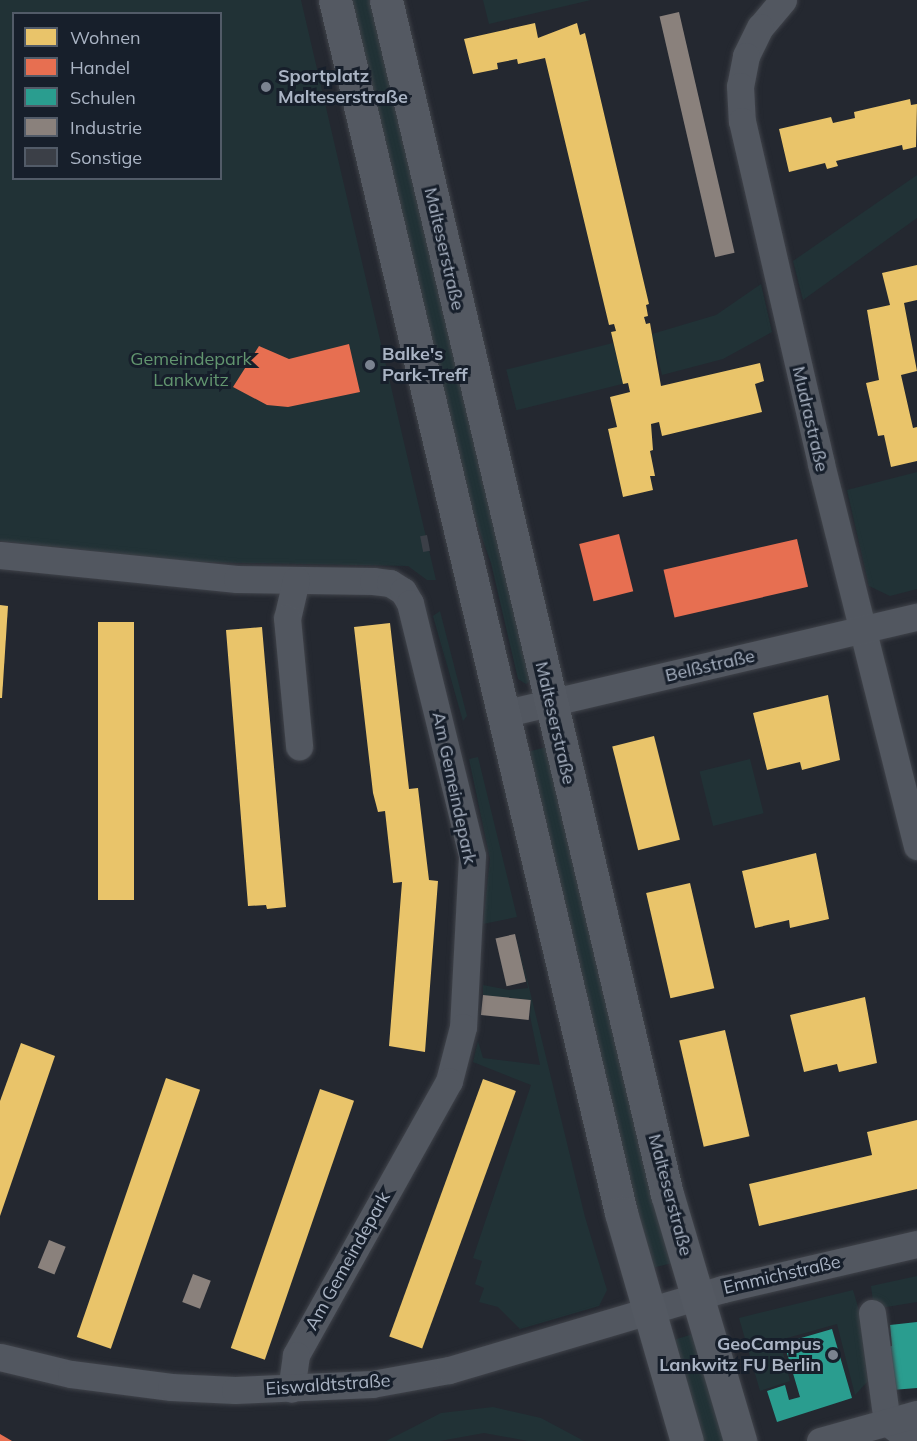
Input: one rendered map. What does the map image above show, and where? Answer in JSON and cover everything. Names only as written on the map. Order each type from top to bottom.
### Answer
[{"type":"main road","points":[[335,0],[621,1213],[687,1441]]},
{"type":"main road","name":"Malteserstraße","points":[[386,0],[665,1184],[740,1441]]},
{"type":"street","name":"Mudrastraße","points":[[783,0],[759,27],[746,56],[740,86],[742,121],[862,631],[917,846]]},
{"type":"street","name":"Am Gemeindepark","points":[[0,555],[176,574],[390,583],[406,597],[449,757],[472,856],[463,1027],[449,1081],[296,1355],[291,1389]]},
{"type":"street","points":[[296,580],[286,618],[299,746]]},
{"type":"street","name":"Belßstraße","points":[[502,714],[917,617]]},
{"type":"street","name":"Emmichstraße","points":[[649,1311],[917,1244]]},
{"type":"street","name":"Eiswaldtstraße","points":[[0,1357],[123,1382],[235,1390],[372,1384],[449,1370],[649,1311]]},
{"type":"street","points":[[872,1313],[888,1422],[912,1441]]},
{"type":"street","points":[[820,1441],[917,1414]]},
{"type":"green space","name":"Gemeindepark Lankwitz","points":[[0,0],[301,0],[436,580],[427,580],[408,566],[196,562],[0,541]]},
{"type":"green space","points":[[348,0],[373,0],[530,681],[526,684],[518,679],[491,563],[462,482]]},
{"type":"green space","points":[[483,0],[591,0],[489,24]]},
{"type":"green space","points":[[917,175],[917,218],[803,300],[793,261]]},
{"type":"green space","points":[[761,284],[772,332],[723,359],[662,375],[652,334],[716,315]]},
{"type":"green space","points":[[613,343],[623,384],[516,410],[506,370]]},
{"type":"green space","points":[[917,472],[917,589],[890,596],[869,586],[847,490]]},
{"type":"green space","points":[[440,611],[467,716],[463,721],[433,616]]},
{"type":"green space","points":[[547,747],[675,1262],[652,1268],[524,753]]},
{"type":"green space","points":[[478,757],[517,917],[483,924],[490,859],[469,759]]},
{"type":"green space","points":[[750,759],[764,813],[713,826],[700,772]]},
{"type":"green space","points":[[516,934],[585,1217],[607,1290],[599,1306],[520,1329],[498,1307],[479,1302],[484,1288],[475,1284],[482,1261],[473,1258],[531,1085],[473,1062],[478,1041],[483,1058],[540,1065],[530,1016],[531,1000],[483,995],[483,985],[509,990],[528,988]]},
{"type":"green space","points":[[917,1276],[917,1302],[874,1309],[871,1286]]},
{"type":"green space","points":[[853,1290],[868,1341],[870,1379],[855,1395],[837,1324],[780,1340],[790,1381],[760,1391],[739,1318]]},
{"type":"green space","points":[[693,1334],[726,1441],[702,1441],[671,1341]]},
{"type":"green space","points":[[493,1407],[541,1418],[584,1441],[528,1441],[484,1433],[440,1441],[386,1441],[441,1413]]},
{"type":"building: Wohnen","points":[[535,23],[538,38],[577,23],[580,35],[585,33],[649,304],[646,305],[648,316],[644,317],[646,324],[650,323],[661,386],[760,363],[764,381],[755,384],[762,412],[662,436],[659,422],[651,424],[653,450],[650,451],[655,476],[650,476],[653,490],[623,497],[608,429],[617,427],[610,397],[630,392],[628,383],[623,384],[611,332],[616,331],[614,324],[609,325],[545,58],[518,64],[517,59],[497,63],[498,69],[473,74],[464,39]]},
{"type":"building: Wohnen","points":[[910,99],[911,105],[917,104],[916,147],[903,150],[902,145],[836,161],[838,166],[827,169],[825,163],[789,172],[779,129],[831,117],[833,123],[855,118],[854,112]]},
{"type":"building: Wohnen","points":[[917,265],[917,300],[904,303],[917,371],[901,375],[913,428],[917,427],[917,461],[891,467],[884,435],[878,436],[866,383],[879,380],[867,310],[890,305],[882,273]]},
{"type":"building: Wohnen","points":[[0,605],[8,606],[2,698],[0,698]]},
{"type":"building: Wohnen","points":[[98,622],[134,622],[134,900],[98,900]]},
{"type":"building: Wohnen","points":[[390,623],[409,789],[418,788],[429,880],[438,881],[425,1052],[389,1046],[402,882],[393,883],[385,811],[378,812],[373,793],[354,627]]},
{"type":"building: Wohnen","points":[[262,627],[286,907],[267,909],[266,905],[248,906],[226,630]]},
{"type":"building: Wohnen","points":[[828,695],[840,760],[802,770],[800,762],[767,770],[753,713]]},
{"type":"building: Wohnen","points":[[654,736],[680,840],[638,850],[612,746]]},
{"type":"building: Wohnen","points":[[816,853],[829,919],[790,928],[789,920],[755,928],[742,871]]},
{"type":"building: Wohnen","points":[[690,883],[714,988],[670,998],[646,893]]},
{"type":"building: Wohnen","points":[[865,997],[877,1063],[839,1072],[837,1064],[804,1072],[790,1015]]},
{"type":"building: Wohnen","points":[[725,1030],[750,1136],[704,1147],[679,1041]]},
{"type":"building: Wohnen","points":[[21,1043],[55,1056],[0,1216],[0,1101]]},
{"type":"building: Wohnen","points":[[166,1078],[200,1090],[111,1349],[77,1337]]},
{"type":"building: Wohnen","points":[[483,1079],[516,1091],[422,1348],[389,1336]]},
{"type":"building: Wohnen","points":[[320,1089],[354,1101],[265,1360],[231,1348]]},
{"type":"building: Wohnen","points":[[917,1120],[917,1189],[759,1226],[749,1184],[872,1155],[867,1132]]},
{"type":"building: Handel","points":[[349,344],[360,392],[288,407],[267,405],[233,387],[259,346],[289,359]]},
{"type":"building: Handel","points":[[619,534],[633,591],[593,601],[579,544]]},
{"type":"building: Handel","points":[[797,539],[808,587],[675,618],[664,570]]},
{"type":"building: Handel","points":[[0,1434],[12,1441],[0,1441]]},
{"type":"building: Schulen","points":[[917,1322],[917,1388],[892,1390],[885,1347],[892,1346],[890,1325]]},
{"type":"building: Schulen","points":[[832,1329],[852,1398],[777,1422],[767,1391],[785,1385],[789,1400],[800,1397],[784,1343]]},
{"type":"building: Industrie","points":[[679,12],[735,253],[715,257],[660,16]]},
{"type":"building: Industrie","points":[[515,934],[526,982],[507,986],[496,938]]},
{"type":"building: Industrie","points":[[483,995],[531,1000],[529,1020],[481,1015]]},
{"type":"building: Industrie","points":[[49,1240],[66,1247],[54,1275],[38,1268]]},
{"type":"building: Industrie","points":[[193,1274],[211,1281],[200,1309],[182,1302]]},
{"type":"building: Sonstige","points":[[427,535],[430,551],[423,552],[420,536]]},
{"type":"place","name":"Sportplatz Malteserstraße","points":[[266,87]]},
{"type":"place","name":"Balke's Park-Treff","points":[[370,365]]},
{"type":"place","name":"GeoCampus Lankwitz FU Berlin","points":[[833,1355]]}]
